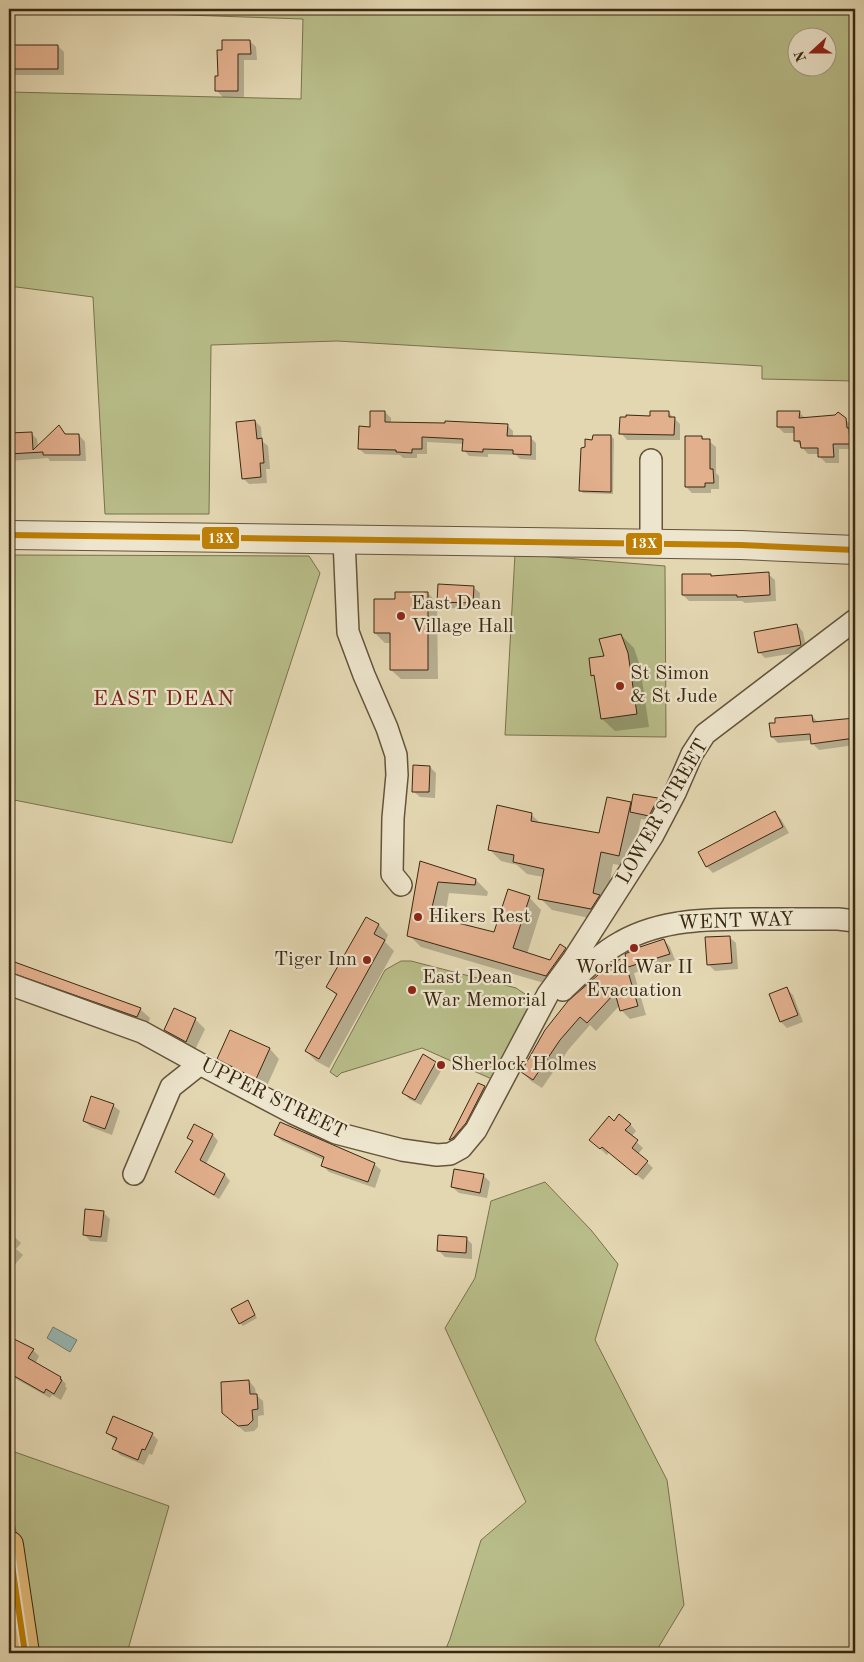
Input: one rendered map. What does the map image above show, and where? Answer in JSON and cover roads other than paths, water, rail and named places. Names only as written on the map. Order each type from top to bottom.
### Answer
[{"type":"main road","points":[[9,1545],[25,1653]]},
{"type":"street","points":[[650,543],[651,460]]},
{"type":"street","points":[[9,535],[650,543],[855,550]]},
{"type":"street","points":[[344,539],[348,632],[396,755],[397,775],[393,818],[392,874],[401,885]]},
{"type":"street","name":"LOWER STREET","points":[[548,994],[573,960],[654,836],[692,754],[705,734],[855,620]]},
{"type":"street","name":"WENT WAY","points":[[548,994],[562,991],[600,956],[621,942],[643,931],[666,925],[712,920],[838,919],[855,921]]},
{"type":"street","name":"UPPER STREET","points":[[9,984],[142,1032],[200,1064],[336,1133],[402,1150],[436,1155],[450,1154],[461,1148],[476,1130],[548,994]]},
{"type":"street","points":[[134,1174],[171,1087],[200,1064]]},
{"type":"water","points":[[53,1327],[77,1340],[70,1352],[47,1338]]},
{"type":"place","name":"East Dean Village Hall","points":[[401,616]]},
{"type":"place","name":"St Simon & St Jude","points":[[620,686]]},
{"type":"place","name":"Hikers Rest","points":[[418,917]]},
{"type":"place","name":"World War II Evacuation","points":[[634,948]]},
{"type":"place","name":"Tiger Inn","points":[[367,960]]},
{"type":"place","name":"East Dean War Memorial","points":[[412,990]]},
{"type":"place","name":"Sherlock Holmes","points":[[441,1065]]},
{"type":"district","name":"EAST DEAN","points":[[164,699]]}]
